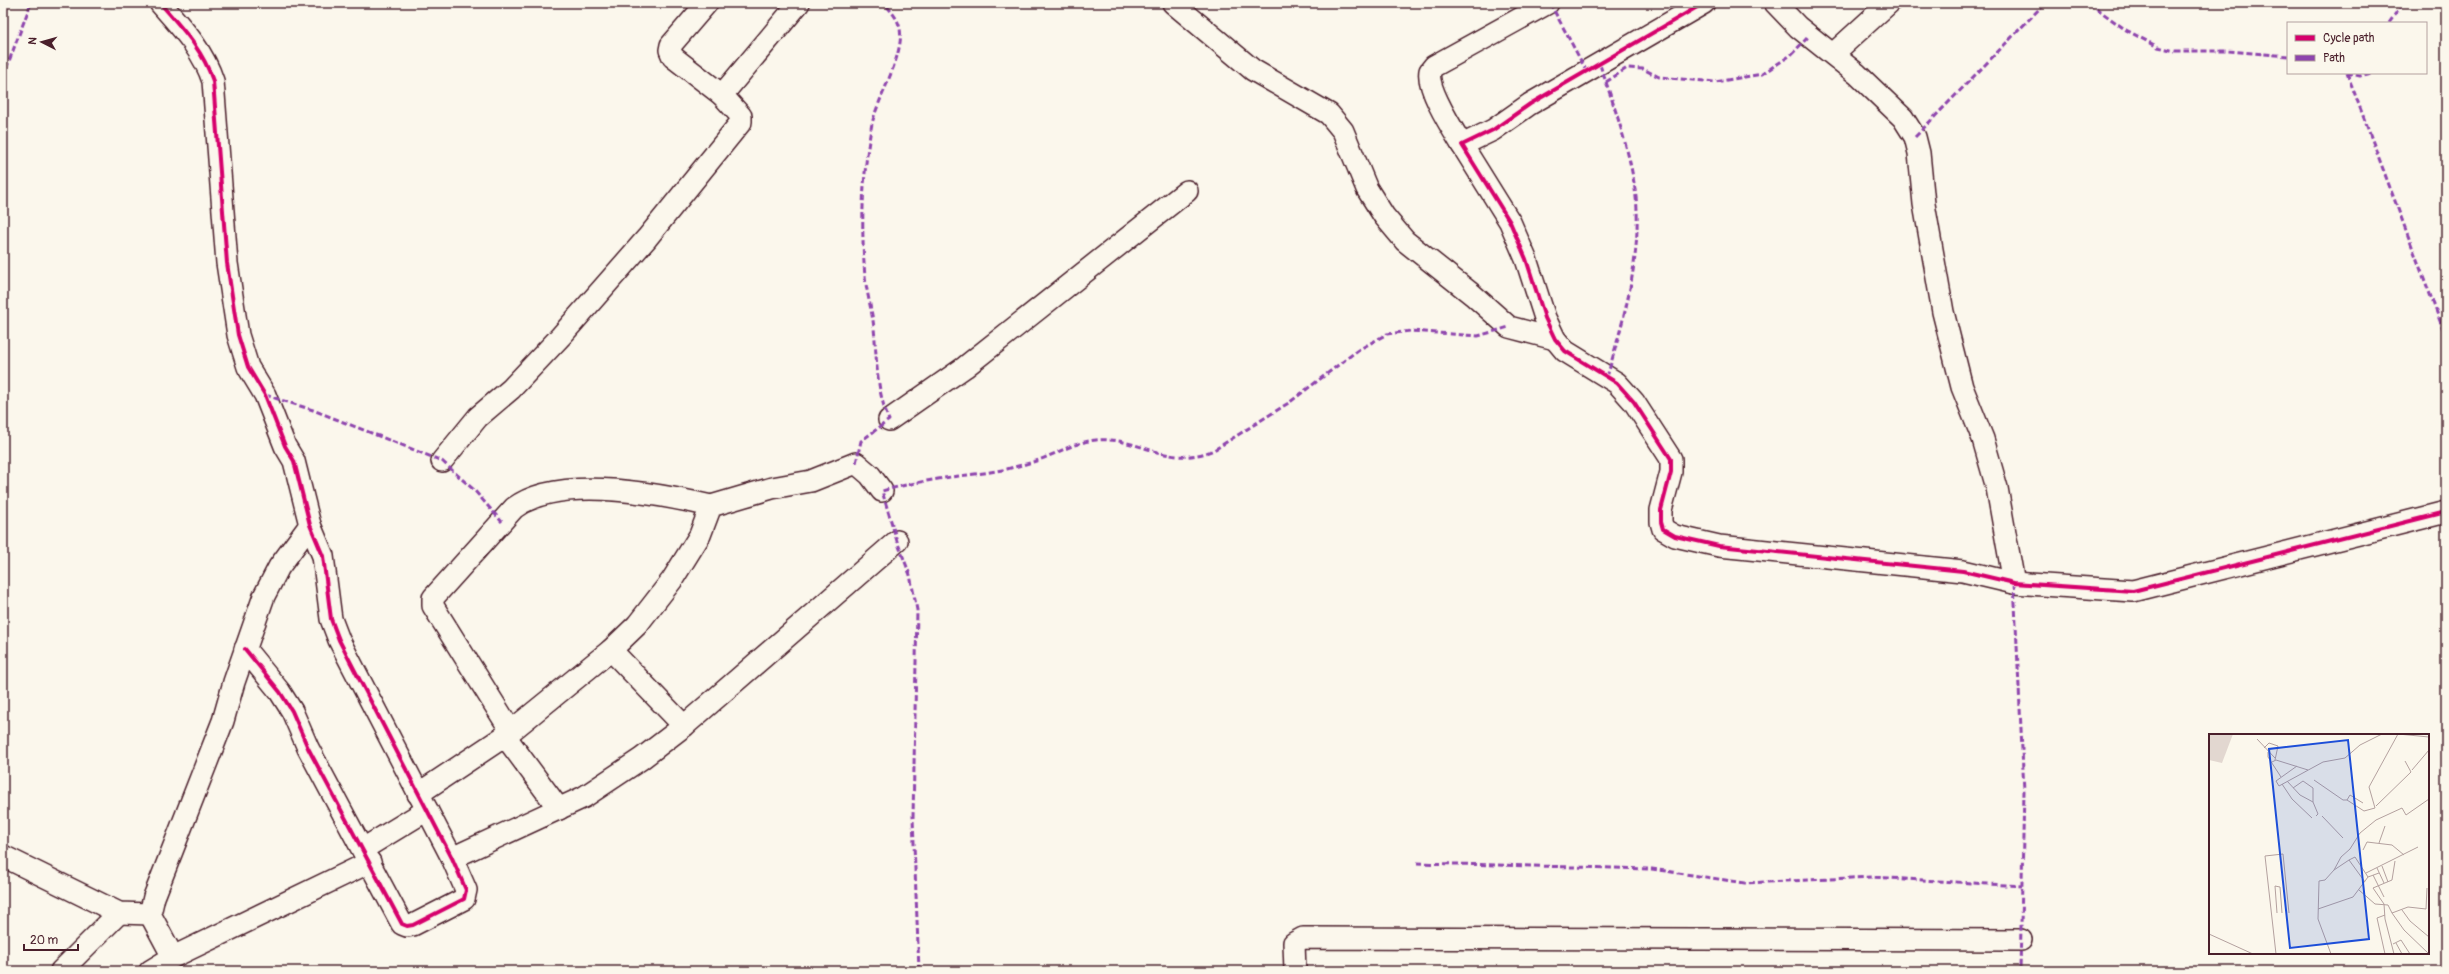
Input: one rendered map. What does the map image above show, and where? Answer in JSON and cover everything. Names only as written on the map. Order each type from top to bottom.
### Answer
[{"type":"street","points":[[160,3],[191,39],[208,64],[213,81],[227,263],[238,335],[248,367],[264,395],[285,446],[294,461],[310,525],[323,556],[331,619],[339,640],[452,858],[466,890],[466,896],[413,925],[407,926],[402,924],[280,692],[245,648]]},
{"type":"street","points":[[442,461],[478,417],[511,389],[562,336],[652,232],[741,122],[741,116],[722,95],[673,57],[670,50],[671,46],[707,3]]},
{"type":"street","points":[[722,95],[800,3]]},
{"type":"street","points":[[1173,3],[1253,70],[1329,114],[1343,131],[1368,189],[1384,216],[1405,241],[1510,327],[1555,339]]},
{"type":"street","points":[[1548,3],[1434,66],[1430,71],[1432,85],[1449,124],[1510,222],[1526,259],[1545,318],[1555,339],[1565,351],[1617,383],[1634,402],[1670,459],[1671,472],[1661,510],[1661,522],[1663,528],[1675,536],[1719,546],[1963,571],[2014,583],[2133,591],[2446,512]]},
{"type":"street","points":[[1462,145],[1493,130],[1530,104],[1704,3]]},
{"type":"street","points":[[1775,3],[1798,27],[1857,74],[1903,118],[1915,137],[1919,153],[1924,204],[1944,312],[1962,387],[1983,439],[1997,488],[2014,583]]},
{"type":"street","points":[[1833,54],[1889,3]]},
{"type":"street","points":[[889,420],[965,367],[1187,191]]},
{"type":"street","points":[[559,809],[508,733],[433,606],[433,598],[514,508],[541,494],[574,490],[647,493],[711,506],[772,488],[811,481],[856,463],[870,475],[882,491]]},
{"type":"street","points":[[150,971],[172,957],[367,855],[422,802],[611,650],[637,625],[672,580],[700,535],[711,506]]},
{"type":"street","points":[[172,957],[150,914],[154,897],[223,721],[245,648],[264,596],[279,567],[310,525]]},
{"type":"street","points":[[452,858],[559,809],[605,784],[684,726],[897,541]]},
{"type":"street","points":[[611,650],[684,726]]},
{"type":"street","points":[[3,856],[119,913],[150,914]]},
{"type":"street","points":[[61,971],[119,913]]},
{"type":"street","points":[[1295,971],[1294,944],[1303,938],[2022,940]]},
{"type":"marked path","points":[[3,77],[31,3]]},
{"type":"marked path","points":[[856,463],[861,441],[889,420],[879,386],[874,328],[865,277],[863,240],[864,184],[871,129],[878,105],[895,62],[901,36],[899,25],[893,13],[884,3]]},
{"type":"marked path","points":[[1550,3],[1587,72]]},
{"type":"marked path","points":[[1915,137],[2045,3]]},
{"type":"marked path","points":[[2089,3],[2126,30],[2158,47],[2175,51],[2227,51],[2287,56]]},
{"type":"marked path","points":[[2390,22],[2403,3]]},
{"type":"marked path","points":[[1606,82],[1627,68],[1643,69],[1659,77],[1715,82],[1762,74],[1791,55],[1809,36]]},
{"type":"marked path","points":[[1600,65],[1618,118],[1628,156],[1637,210],[1637,231],[1633,273],[1619,336],[1607,377]]},
{"type":"marked path","points":[[2347,74],[2446,337]]},
{"type":"marked path","points":[[2351,74],[2360,76],[2367,74]]},
{"type":"marked path","points":[[919,971],[913,818],[917,610],[910,575],[897,541],[882,491],[931,480],[1007,469],[1036,461],[1081,443],[1096,440],[1112,440],[1168,455],[1197,455],[1214,450],[1290,402],[1358,350],[1387,334],[1411,331],[1478,336],[1509,327]]},
{"type":"marked path","points":[[265,395],[313,410],[442,461],[474,490],[502,522]]},
{"type":"marked path","points":[[2014,583],[2024,791],[2020,971]]},
{"type":"marked path","points":[[1417,863],[1652,869],[1745,883],[1872,877],[2022,886]]},
{"type":"cycle path","points":[[160,3],[191,39],[209,70],[213,81],[227,263],[238,335],[248,367],[265,395],[285,446],[294,461],[310,525],[323,556],[331,619],[339,640],[452,858],[466,890],[464,899],[413,925],[407,926],[402,924],[308,748],[292,711],[280,692],[245,649]]},
{"type":"cycle path","points":[[1704,3],[1530,104],[1493,130],[1462,145],[1510,222],[1526,259],[1545,318],[1555,339],[1565,351],[1617,383],[1634,402],[1671,459],[1671,472],[1661,510],[1661,522],[1663,529],[1675,536],[1719,546],[1963,571],[2014,583],[2133,591],[2446,512]]}]
